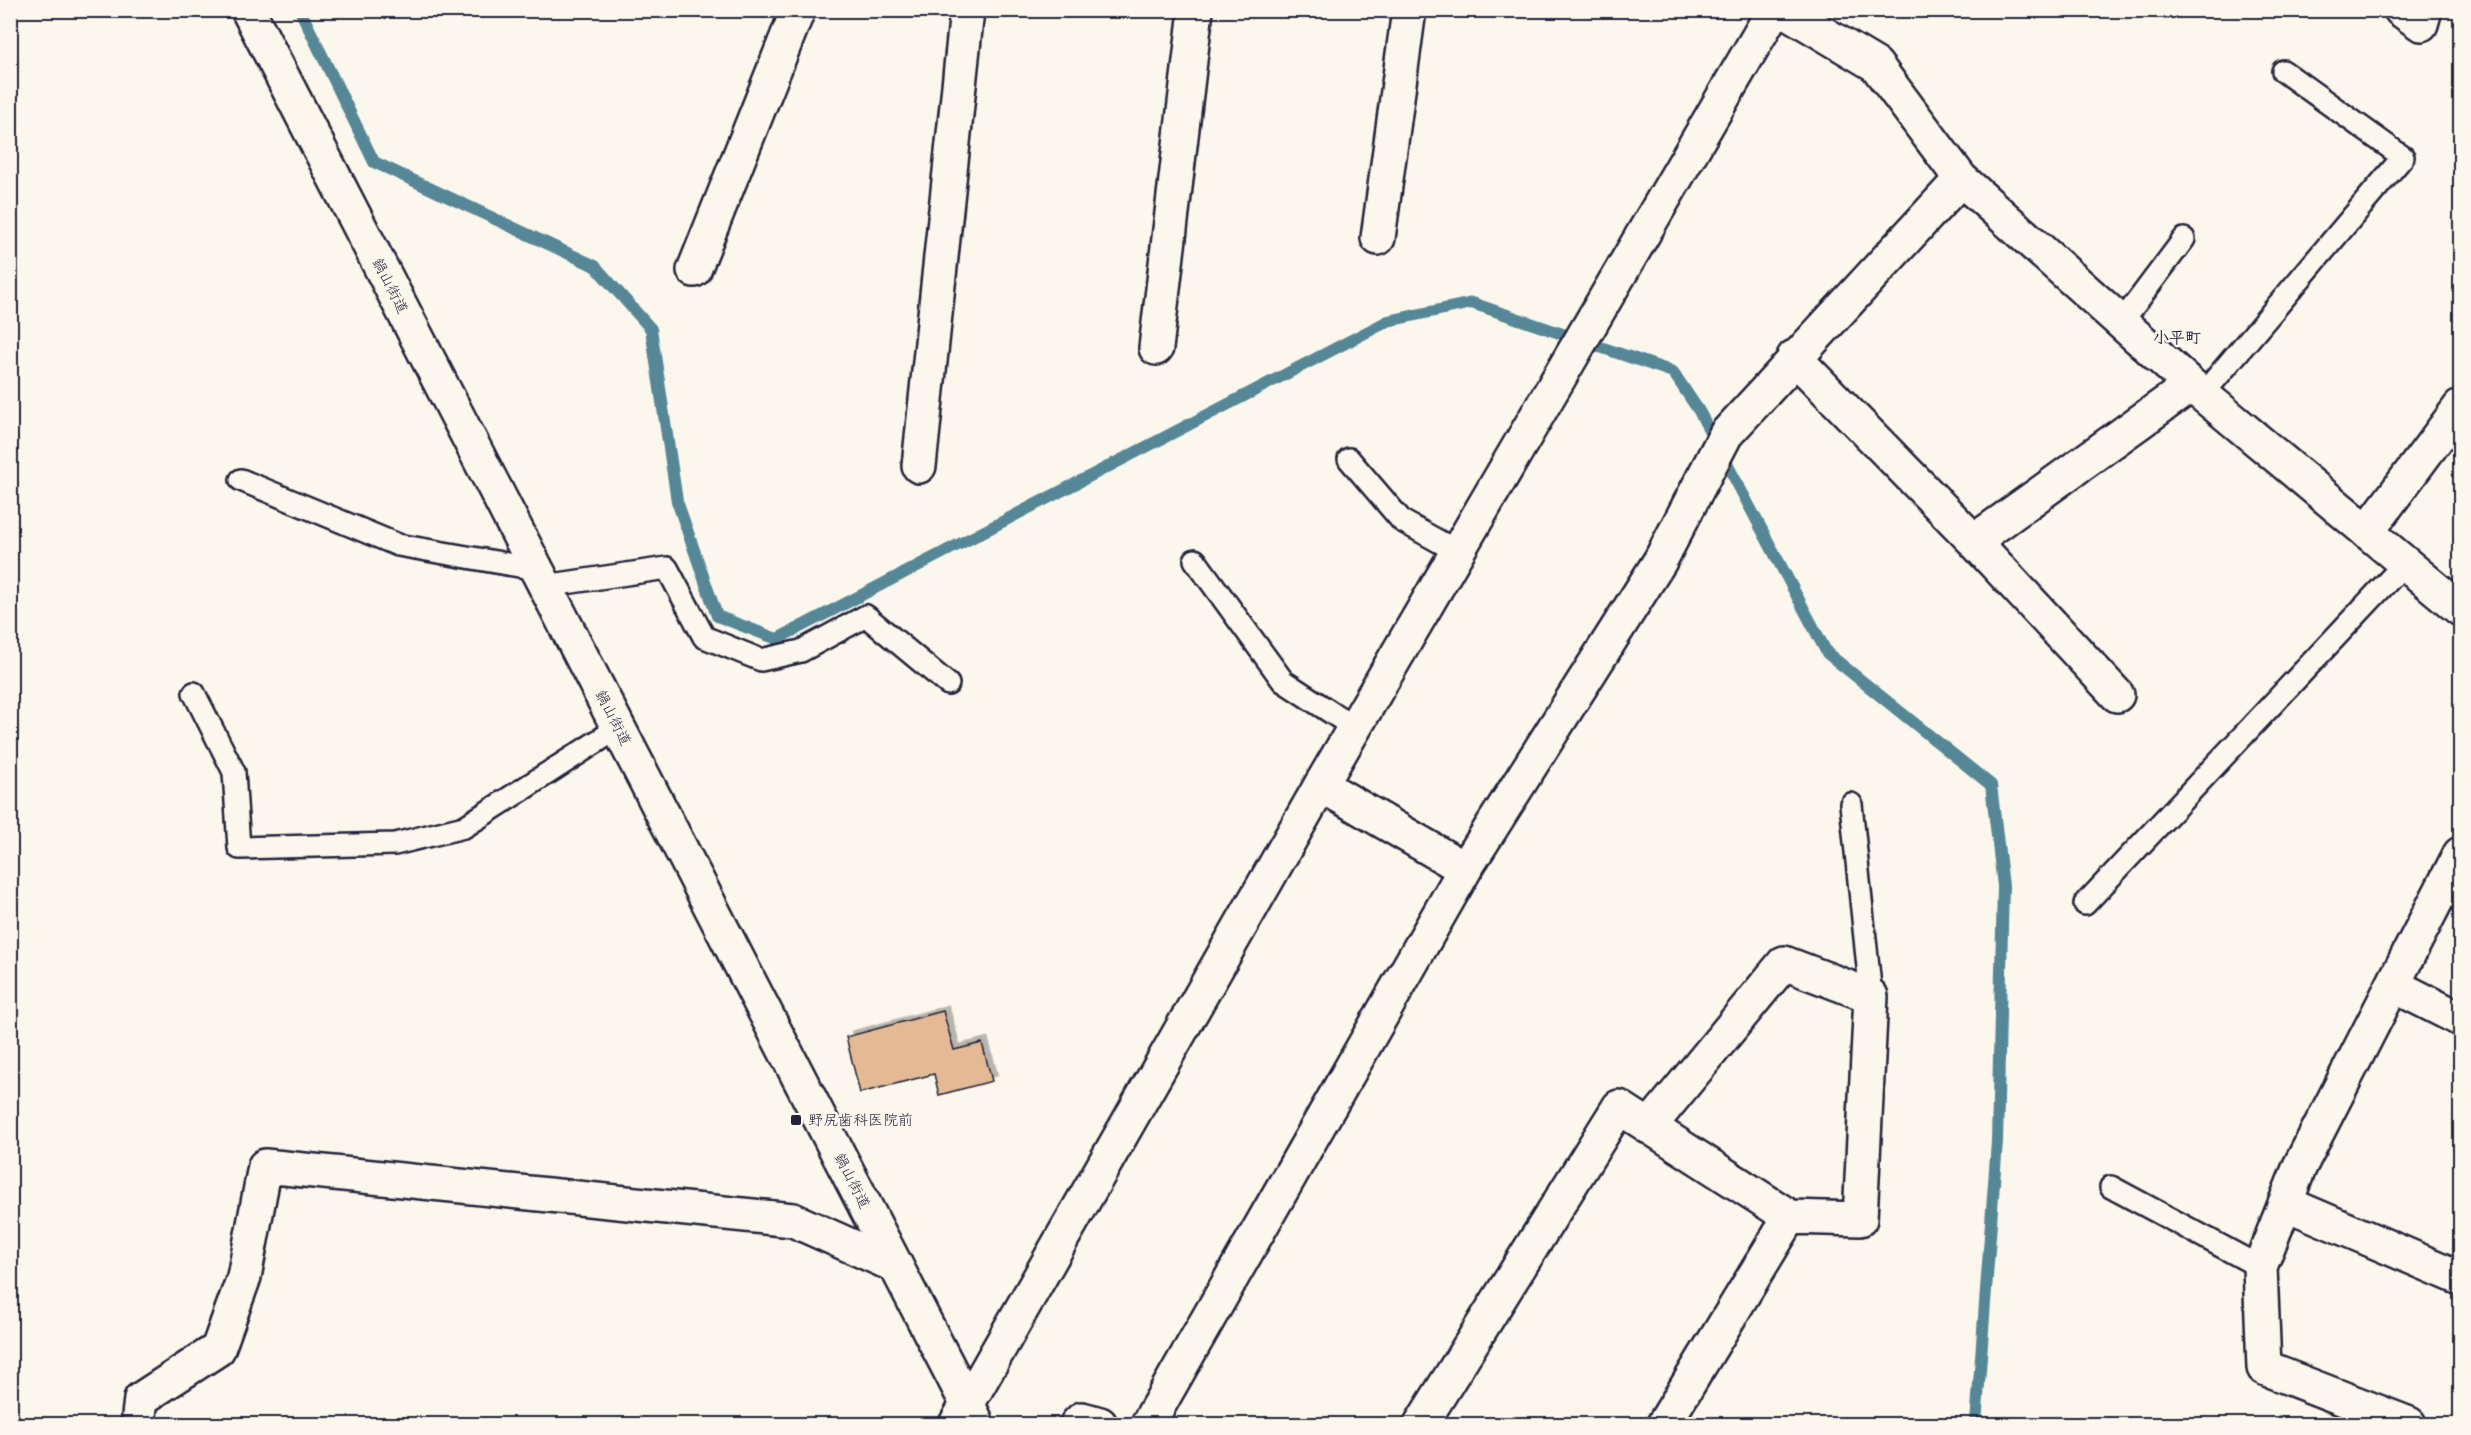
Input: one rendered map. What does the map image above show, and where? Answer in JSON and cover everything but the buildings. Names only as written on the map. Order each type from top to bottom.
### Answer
[{"type":"street","name":"鍋山街道","points":[[248,10],[896,1266],[967,1418]]},
{"type":"street","points":[[694,270],[798,10]]},
{"type":"street","points":[[919,466],[967,10]]},
{"type":"street","points":[[1156,348],[1196,10]]},
{"type":"street","points":[[1378,238],[1409,10]]},
{"type":"street","points":[[967,1418],[1322,785],[1774,10]]},
{"type":"street","points":[[1784,10],[1876,65],[1961,179],[2196,390],[2460,609]]},
{"type":"street","points":[[2401,10],[2421,24],[2425,10]]},
{"type":"street","points":[[1148,1425],[1465,869],[1660,561],[1726,434],[1794,357],[1961,179]]},
{"type":"street","points":[[1794,357],[1974,541],[2117,696]]},
{"type":"street","points":[[1974,541],[2196,390]]},
{"type":"street","points":[[2367,532],[2460,407]]},
{"type":"street","points":[[1322,785],[1465,869]]},
{"type":"street","points":[[2409,1425],[2264,1368],[2260,1267],[2300,1166],[2460,854]]},
{"type":"street","points":[[1421,1425],[1619,1107],[1649,1127],[1790,1217],[1860,1219],[1871,996],[1784,963],[1649,1127]]},
{"type":"street","points":[[2393,985],[2460,1019]]},
{"type":"street","points":[[138,1425],[141,1399],[218,1349],[244,1277],[265,1166],[793,1220],[896,1266]]},
{"type":"street","points":[[2285,1203],[2460,1278]]},
{"type":"street","points":[[1664,1425],[1790,1217]]},
{"type":"street","points":[[1077,1425],[1082,1419],[1100,1425]]},
{"type":"lane","points":[[2196,390],[2403,158],[2283,71]]},
{"type":"lane","points":[[2121,323],[2184,239]]},
{"type":"lane","points":[[1349,459],[1402,521],[1458,552]]},
{"type":"lane","points":[[241,480],[398,545],[540,577],[667,568],[704,637],[761,660],[801,651],[866,616],[948,684]]},
{"type":"lane","points":[[1195,560],[1283,681],[1355,728]]},
{"type":"lane","points":[[2085,904],[2405,563]]},
{"type":"lane","points":[[194,693],[234,772],[239,848],[395,843],[464,827],[618,728]]},
{"type":"lane","points":[[1851,804],[1871,996]]},
{"type":"lane","points":[[2111,1187],[2260,1267]]},
{"type":"waterway","points":[[300,10],[374,162],[595,266],[651,329],[677,501],[717,616],[777,639],[1388,321],[1472,303],[1673,372],[1699,411],[1827,653],[1991,785],[2003,886],[1997,1142],[1976,1424]]},
{"type":"place","name":"野尻歯科医院前","points":[[796,1120]]},
{"type":"district","name":"小平町","points":[[2177,338]]}]
